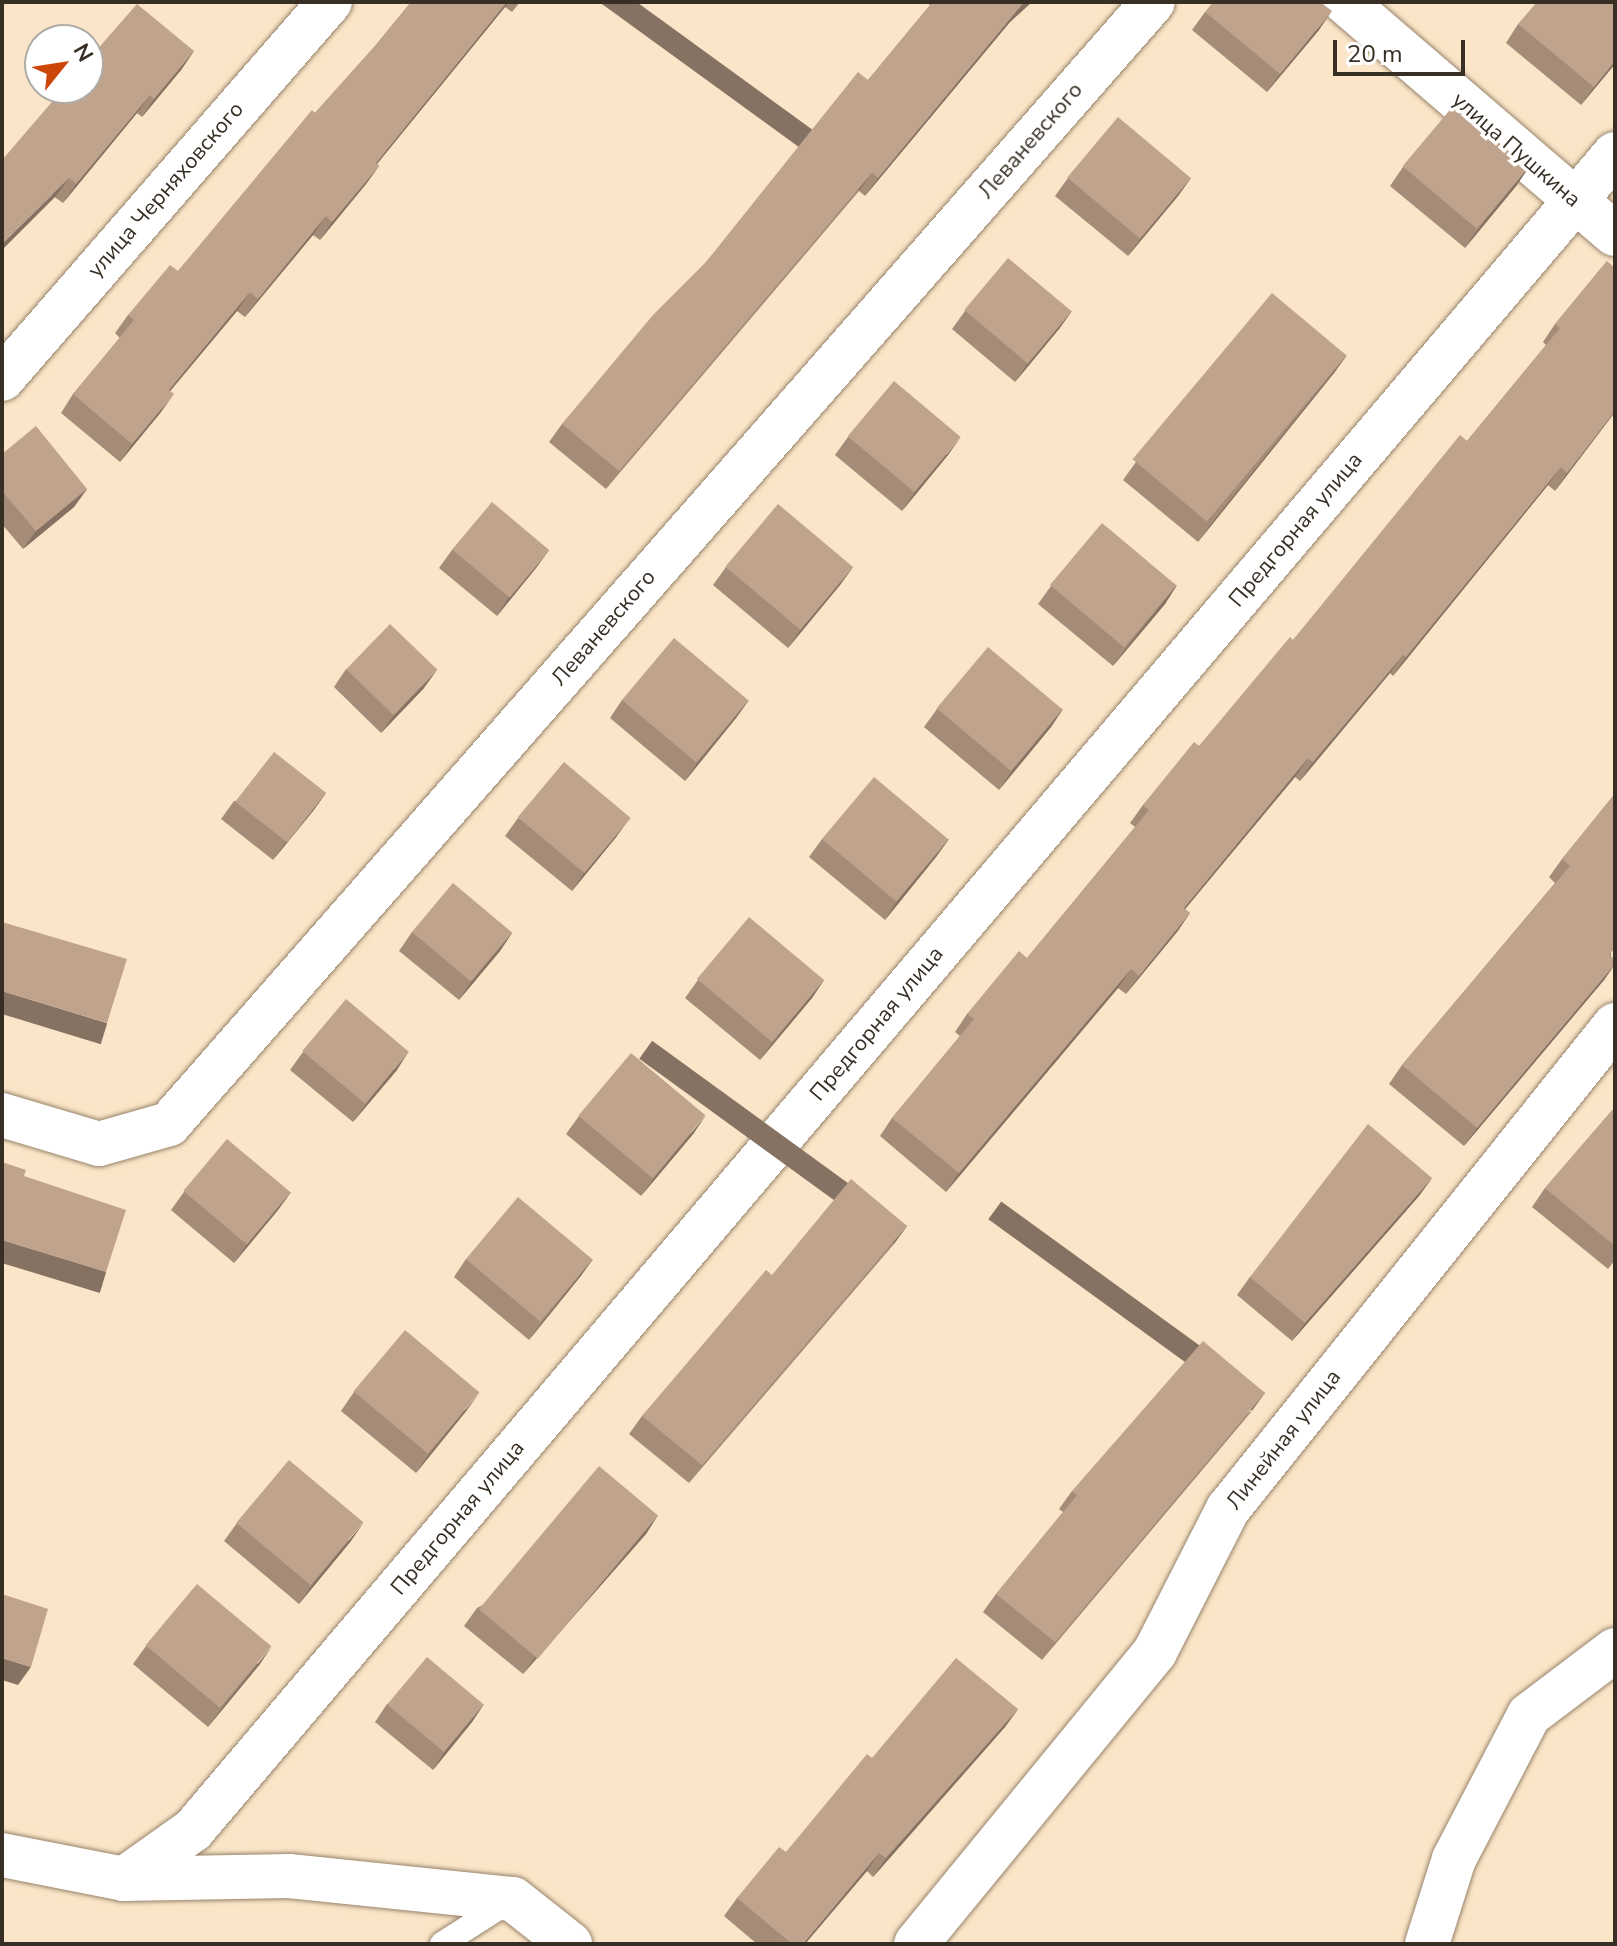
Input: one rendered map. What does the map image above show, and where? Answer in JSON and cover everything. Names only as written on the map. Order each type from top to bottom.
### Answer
[{"type":"street","name":"улица Черняховского","points":[[2,379],[330,2]]},
{"type":"street","name":"Леваневского","points":[[2,1115],[99,1144],[169,1124],[1153,2]]},
{"type":"street","name":"улица Пушкина","points":[[1345,2],[1615,234]]},
{"type":"street","name":"Предгорная улица","points":[[124,1879],[193,1830],[1615,154]]},
{"type":"street","name":"Линейная улица","points":[[916,1944],[1155,1652],[1228,1509],[1615,1025]]},
{"type":"street","points":[[1427,1944],[1454,1859],[1529,1715],[1615,1650]]},
{"type":"street","points":[[2,1855],[124,1879],[289,1876],[513,1899],[570,1944]]},
{"type":"lane","points":[[442,1944],[513,1899]]},
{"type":"building","points":[[411,2],[507,2],[332,222],[326,216],[258,299],[250,292],[169,390],[174,394],[132,444],[73,394],[134,320],[128,315],[170,265],[178,271],[312,110],[315,113]]},
{"type":"building","points":[[933,2],[1024,2],[878,178],[872,173],[619,471],[562,424],[653,315],[706,262],[858,72],[868,80]]},
{"type":"building","points":[[1213,2],[1320,2],[1332,11],[1280,74],[1205,12]]},
{"type":"building","points":[[1537,2],[1615,2],[1615,61],[1594,87],[1518,24]]},
{"type":"building","points":[[137,4],[194,51],[154,99],[150,95],[76,184],[69,178],[2,244],[2,160],[50,104],[104,104],[104,42]]},
{"type":"building","points":[[1454,105],[1528,167],[1477,229],[1403,166]]},
{"type":"building","points":[[1118,117],[1191,178],[1140,239],[1067,178]]},
{"type":"building","points":[[1008,258],[1072,311],[1028,363],[964,310]]},
{"type":"building","points":[[1607,261],[1615,268],[1615,411],[1567,473],[1561,467],[1406,657],[1403,655],[1313,762],[1308,758],[1184,908],[1190,913],[1139,976],[1131,969],[959,1173],[892,1118],[974,1019],[967,1014],[1019,951],[1027,958],[1149,810],[1143,805],[1194,742],[1199,746],[1290,637],[1293,640],[1460,435],[1467,441],[1560,328],[1555,324]]},
{"type":"building","points":[[1272,293],[1346,355],[1207,522],[1133,459]]},
{"type":"building","points":[[894,381],[961,437],[914,492],[848,436]]},
{"type":"building","points":[[36,426],[87,489],[36,531],[2,491],[2,454]]},
{"type":"building","points":[[492,502],[549,550],[510,598],[452,549]]},
{"type":"building","points":[[778,504],[853,567],[800,630],[725,567]]},
{"type":"building","points":[[1102,523],[1176,585],[1124,647],[1050,585]]},
{"type":"building","points":[[390,624],[437,670],[394,715],[346,669]]},
{"type":"building","points":[[674,638],[748,700],[696,762],[622,700]]},
{"type":"building","points":[[988,647],[1062,709],[1011,771],[937,708]]},
{"type":"building","points":[[274,752],[326,793],[287,842],[235,802]]},
{"type":"building","points":[[564,762],[631,818],[584,873],[518,817]]},
{"type":"building","points":[[874,777],[948,839],[896,901],[822,839]]},
{"type":"building","points":[[1613,796],[1615,948],[1609,955],[1615,959],[1615,964],[1477,1128],[1402,1065],[1570,866],[1562,859]]},
{"type":"building","points":[[453,883],[512,932],[471,982],[412,932]]},
{"type":"building","points":[[749,917],[824,980],[772,1042],[697,979]]},
{"type":"building","points":[[2,922],[127,959],[107,1023],[2,991]]},
{"type":"building","points":[[346,999],[409,1052],[365,1104],[302,1051]]},
{"type":"building","points":[[631,1053],[705,1115],[653,1178],[578,1116]]},
{"type":"building","points":[[1615,1107],[1615,1246],[1545,1188]]},
{"type":"building","points":[[1368,1124],[1432,1178],[1305,1323],[1250,1277]]},
{"type":"building","points":[[227,1139],[291,1192],[247,1244],[183,1191]]},
{"type":"building","points":[[2,1162],[26,1170],[24,1176],[126,1210],[106,1272],[2,1240]]},
{"type":"building","points":[[851,1179],[907,1226],[702,1465],[642,1416],[766,1270],[772,1275]]},
{"type":"building","points":[[518,1197],[592,1259],[540,1321],[466,1259]]},
{"type":"building","points":[[405,1330],[479,1392],[428,1454],[354,1391]]},
{"type":"building","points":[[1203,1341],[1265,1393],[1055,1642],[996,1594],[1077,1495],[1072,1491]]},
{"type":"building","points":[[289,1460],[363,1522],[311,1585],[236,1523]]},
{"type":"building","points":[[599,1466],[658,1515],[538,1659],[479,1609]]},
{"type":"building","points":[[197,1584],[271,1646],[220,1708],[146,1645]]},
{"type":"building","points":[[2,1594],[48,1609],[31,1667],[2,1658]]},
{"type":"building","points":[[427,1657],[484,1705],[444,1752],[387,1704]]},
{"type":"building","points":[[956,1658],[1018,1709],[886,1858],[879,1853],[803,1944],[792,1944],[737,1898],[779,1847],[786,1852],[867,1754],[872,1758]]}]
